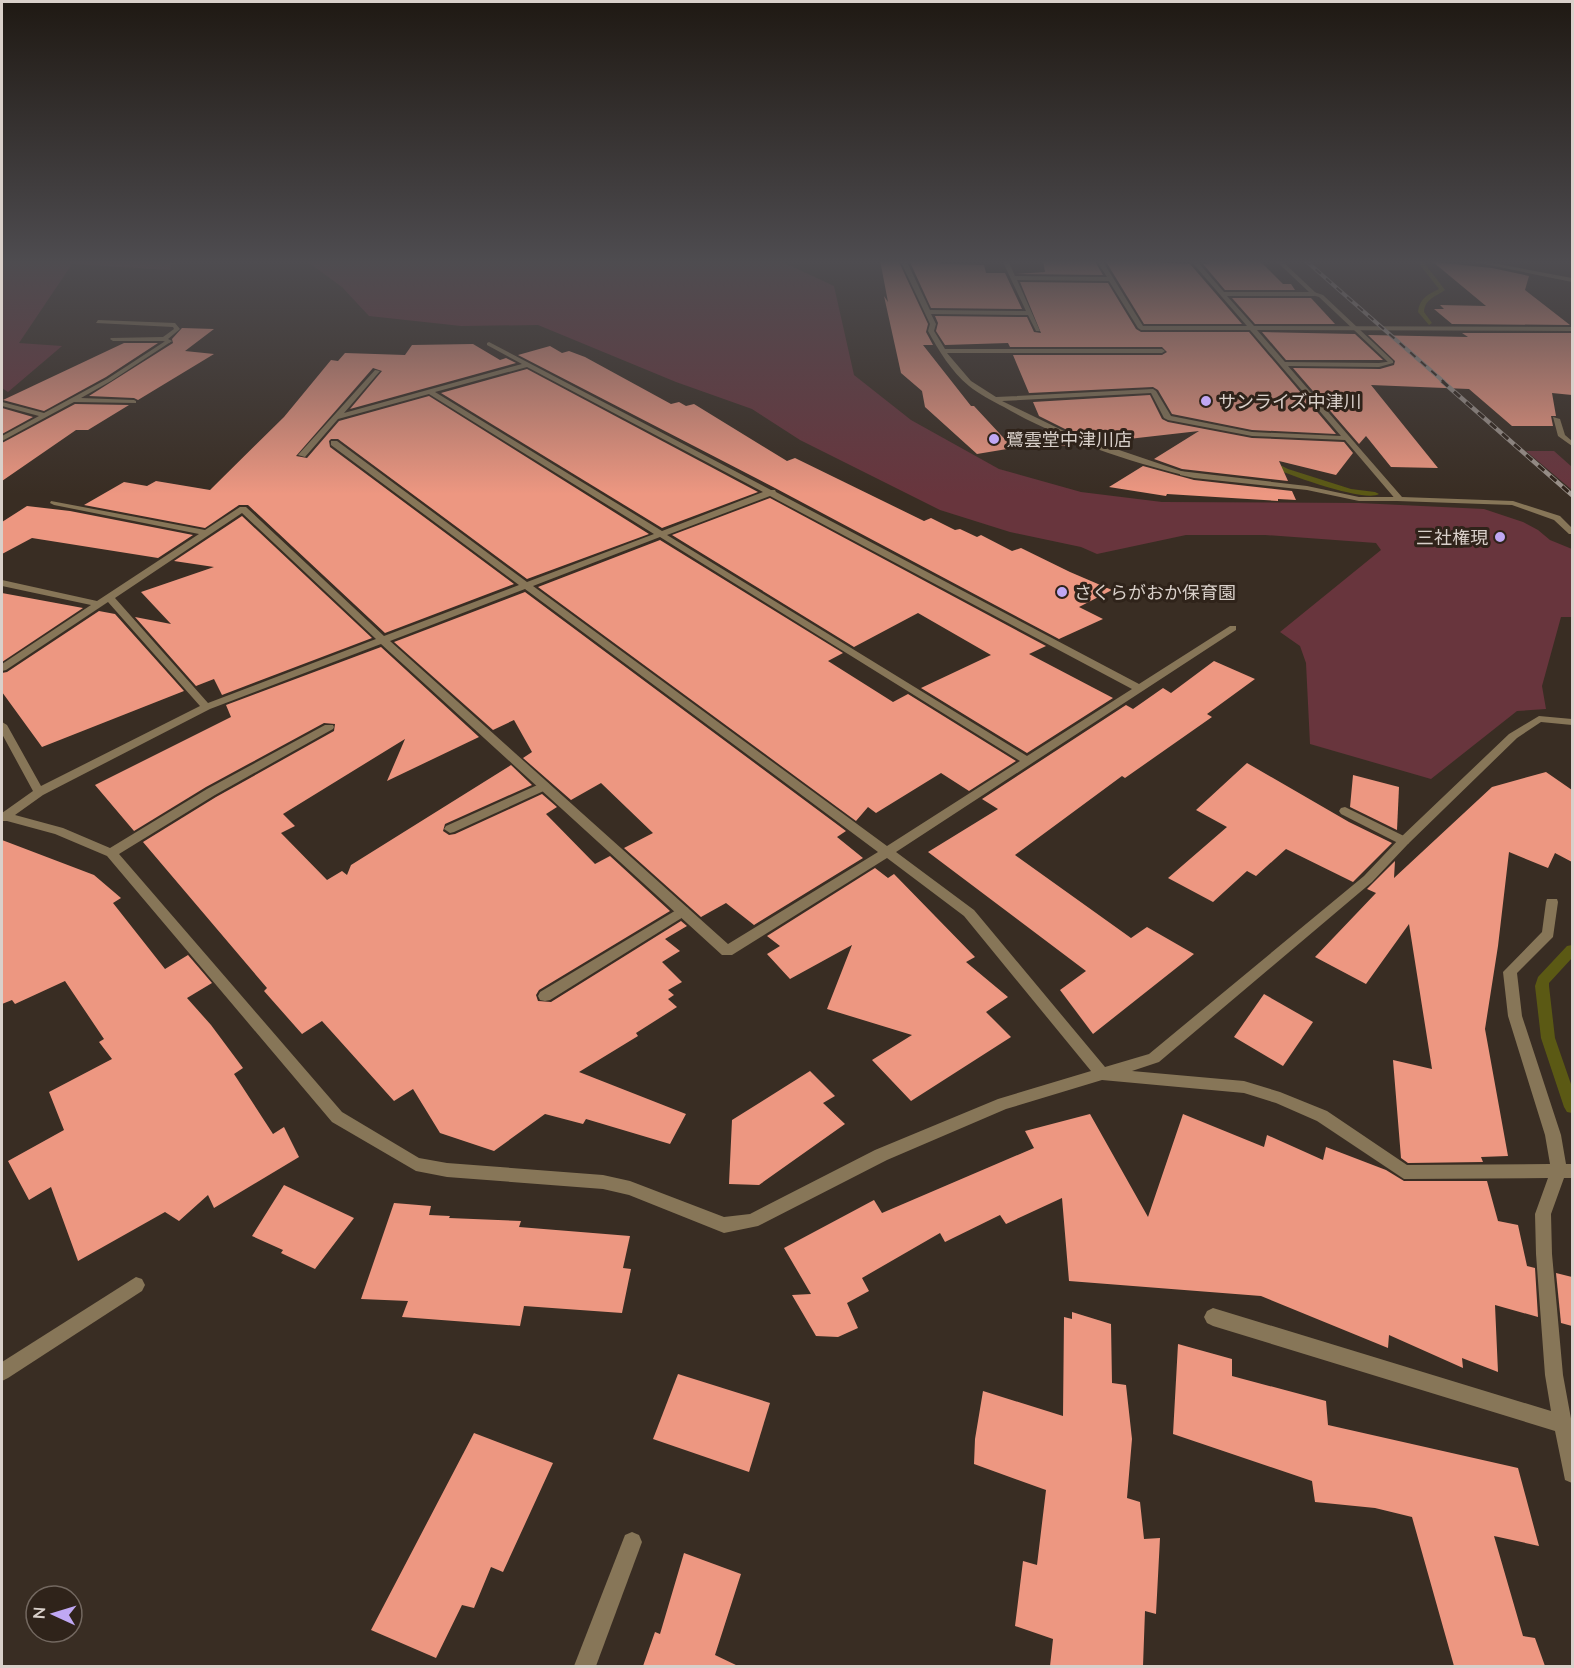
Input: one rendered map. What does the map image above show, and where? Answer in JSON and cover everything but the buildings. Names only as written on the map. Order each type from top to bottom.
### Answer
[{"type":"street","points":[[165,338],[167,340]]},
{"type":"street","points":[[935,338],[945,355],[970,383],[1017,413],[1080,441],[1194,476],[1307,488],[1359,499],[1513,504],[1557,518],[1572,532]]},
{"type":"street","points":[[1259,338],[1400,499]]},
{"type":"street","points":[[1284,364],[1379,365],[1391,362],[1366,338]]},
{"type":"street","points":[[113,339],[167,340]]},
{"type":"street","points":[[2,439],[147,357],[167,340]]},
{"type":"street","points":[[489,344],[1139,688]]},
{"type":"street","points":[[944,351],[1162,351]]},
{"type":"street","points":[[336,417],[529,364]]},
{"type":"street","points":[[302,454],[377,371]]},
{"type":"street","points":[[431,392],[1027,761]]},
{"type":"street","points":[[995,399],[1153,392],[1168,418],[1252,434],[1347,438]]},
{"type":"street","points":[[70,400],[134,402]]},
{"type":"street","points":[[2,404],[44,415]]},
{"type":"street","points":[[1556,419],[1562,436],[1572,444]]},
{"type":"street","points":[[333,443],[969,913],[1102,1074],[1244,1087],[1280,1098],[1322,1116],[1404,1172],[1566,1171]]},
{"type":"street","points":[[3,817],[39,792],[206,707],[772,492]]},
{"type":"street","points":[[54,503],[207,533]]},
{"type":"street","points":[[2,668],[243,509],[382,639],[727,951],[886,853],[1233,628]]},
{"type":"street","points":[[2,583],[98,604]]},
{"type":"street","points":[[109,597],[206,707]]},
{"type":"street","points":[[3,817],[59,831],[111,852],[337,1117],[416,1164],[447,1170],[603,1182],[630,1188],[724,1225],[752,1221],[881,1155],[1003,1104],[1154,1058],[1368,879],[1513,736],[1539,720],[1572,722]]},
{"type":"street","points":[[2,724],[39,792]]},
{"type":"street","points":[[111,852],[211,792],[329,728]]},
{"type":"street","points":[[450,829],[544,786]]},
{"type":"street","points":[[1344,811],[1404,841]]},
{"type":"street","points":[[1552,902],[1548,934],[1510,972],[1515,1016],[1566,1171],[1544,1214],[1544,1224],[1554,1375],[1572,1473]]},
{"type":"street","points":[[545,996],[683,912]]},
{"type":"street","points":[[2,1372],[136,1285]]},
{"type":"street","points":[[1213,1317],[1562,1424]]},
{"type":"street","points":[[585,1666],[632,1542]]},
{"type":"shaded area","points":[[2,338],[22,338],[19,343],[62,346],[8,392],[2,388]]},
{"type":"shaded area","points":[[569,338],[846,338],[854,375],[911,420],[999,469],[1081,492],[1162,502],[1359,503],[1484,509],[1523,522],[1550,540],[1572,549],[1572,617],[1561,617],[1542,686],[1546,709],[1517,711],[1431,779],[1310,744],[1306,663],[1300,646],[1280,632],[1381,550],[1376,543],[1265,535],[1186,535],[1097,554],[1081,547],[1010,532],[940,510],[800,440],[752,409],[676,382]]},
{"type":"shaded area","points":[[1526,451],[1554,451],[1572,467],[1572,490]]},
{"type":"waterway","points":[[1269,463],[1285,471],[1350,491],[1375,494]]},
{"type":"waterway","points":[[1572,950],[1543,981],[1542,986],[1548,1038],[1572,1107]]},
{"type":"railway","points":[[1394,338],[1444,382]]},
{"type":"railway","points":[[1442,381],[1572,495]]},
{"type":"place","name":"サンライズ中津川","points":[[1206,401]]},
{"type":"place","name":"鷺雲堂中津川店","points":[[994,439]]},
{"type":"place","name":"三社権現","points":[[1500,537]]},
{"type":"place","name":"さくらがおか保育園","points":[[1062,592]]}]
